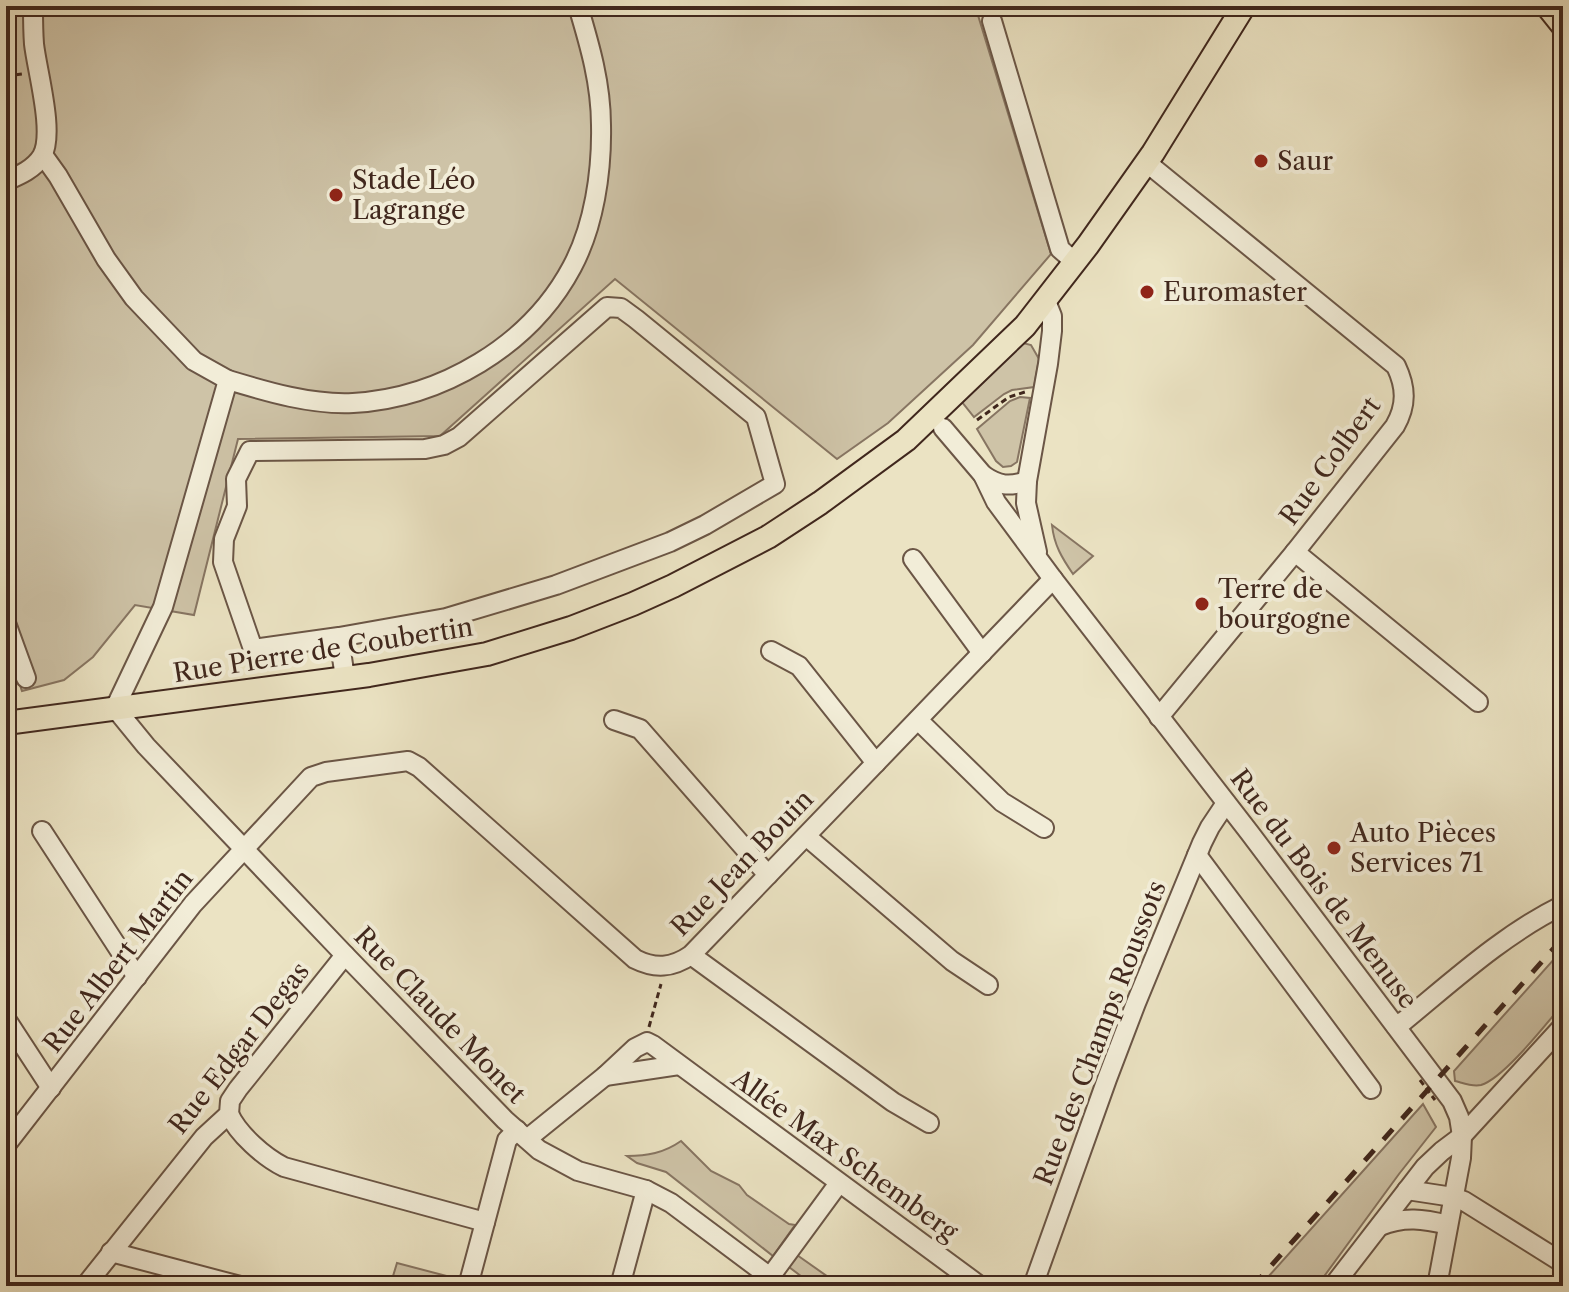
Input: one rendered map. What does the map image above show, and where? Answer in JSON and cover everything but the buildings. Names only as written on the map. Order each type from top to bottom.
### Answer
[{"type":"main road","name":"Rue Pierre de Coubertin","points":[[6,723],[345,678],[487,654],[571,628],[646,598],[768,537],[932,428],[953,396],[1025,326],[1146,162],[1244,6]]},
{"type":"main road","points":[[1547,6],[1563,26]]},
{"type":"street","points":[[6,181],[34,165],[43,155],[47,142],[34,45],[33,6]]},
{"type":"street","points":[[43,155],[106,259],[134,298],[194,361],[228,380],[310,401],[352,403],[394,397],[439,384],[479,364],[517,337],[552,300],[572,266],[593,206],[601,126],[592,51],[578,6]]},
{"type":"street","points":[[992,21],[1060,249],[1075,262]]},
{"type":"street","name":"Rue Colbert","points":[[1146,162],[1396,366],[1403,381],[1405,400],[1395,426],[1159,717]]},
{"type":"street","name":"Rue du Bois de Menuse","points":[[1038,559],[1026,503],[1052,331],[1052,316],[1046,301]]},
{"type":"street","points":[[607,307],[621,308],[636,319],[756,417],[775,484],[705,525],[632,557],[519,598],[446,618],[339,637],[253,649],[223,562],[224,539],[237,506],[236,479],[250,451],[425,449],[444,445],[459,437],[607,307]]},
{"type":"street","points":[[115,708],[163,607],[228,380]]},
{"type":"street","name":"Rue du Bois de Menuse","points":[[932,428],[983,475],[996,502],[1038,559],[1452,1101],[1459,1117],[1461,1158],[1437,1286]]},
{"type":"street","points":[[983,475],[1002,486],[1027,481]]},
{"type":"street","points":[[1295,552],[1478,702]]},
{"type":"street","points":[[913,559],[982,653]]},
{"type":"street","name":"Rue Jean Bouin","points":[[244,850],[311,777],[326,772],[408,761],[419,767],[635,959],[646,965],[664,966],[680,962],[691,955],[1053,579]]},
{"type":"street","points":[[6,623],[26,678]]},
{"type":"street","points":[[339,637],[345,678]]},
{"type":"street","points":[[771,651],[799,666],[876,763]]},
{"type":"street","name":"Rue Claude Monet","points":[[115,708],[146,746],[244,850],[539,1150],[578,1171],[646,1190],[671,1203],[775,1283]]},
{"type":"street","points":[[614,720],[640,729],[768,875]]},
{"type":"street","points":[[918,720],[1002,802],[1044,828]]},
{"type":"street","name":"Rue des Champs Roussots","points":[[1033,1286],[1136,1003],[1197,855],[1226,803]]},
{"type":"street","points":[[42,831],[137,977]]},
{"type":"street","points":[[806,836],[952,961],[988,985]]},
{"type":"street","name":"Rue Albert Martin","points":[[6,1145],[193,904],[244,850]]},
{"type":"street","points":[[1197,855],[1371,1089]]},
{"type":"street","points":[[1395,1025],[1404,1021],[1481,957],[1563,905]]},
{"type":"street","name":"Rue Edgar Degas","points":[[85,1286],[204,1137],[229,1114],[230,1101],[238,1089],[345,955]]},
{"type":"street","points":[[691,955],[893,1102],[929,1123]]},
{"type":"street","points":[[6,1019],[51,1088]]},
{"type":"street","points":[[1333,1286],[1425,1167],[1462,1136],[1563,1026]]},
{"type":"street","points":[[468,1286],[507,1140],[522,1134],[605,1076],[635,1048],[647,1042]]},
{"type":"street","name":"Allée Max Schemberg","points":[[647,1042],[980,1286]]},
{"type":"street","points":[[605,1076],[679,1065]]},
{"type":"street","points":[[229,1114],[234,1126],[272,1161],[284,1167],[485,1222]]},
{"type":"street","points":[[775,1283],[839,1183]]},
{"type":"street","points":[[620,1286],[646,1190]]},
{"type":"street","points":[[1407,1190],[1453,1197],[1474,1206],[1563,1263]]},
{"type":"street","points":[[1380,1226],[1409,1219],[1448,1225]]},
{"type":"street","points":[[111,1252],[240,1286]]},
{"type":"path","points":[[977,420],[1009,397],[1027,391],[1043,392]]},
{"type":"path","points":[[647,1042],[664,966]]},
{"type":"path","points":[[1420,1080],[1435,1100]]},
{"type":"shaded area","points":[[6,6],[968,6],[977,12],[1051,254],[973,345],[888,423],[837,459],[615,279],[440,436],[238,439],[194,615],[135,605],[93,657],[64,680],[22,691],[6,646]]},
{"type":"shaded area","points":[[1023,343],[1031,345],[1039,359],[1034,387],[1004,394],[974,417],[962,402]]},
{"type":"shaded area","points":[[1020,397],[1030,398],[1017,462],[1003,467],[977,429],[1010,401]]},
{"type":"shaded area","points":[[1052,525],[1093,556],[1073,574],[1059,551]]},
{"type":"shaded area","points":[[1563,949],[1563,1004],[1524,1049],[1490,1080],[1481,1085],[1455,1081],[1454,1071]]},
{"type":"shaded area","points":[[1423,1104],[1436,1127],[1317,1286],[1260,1286]]},
{"type":"shaded area","points":[[681,1141],[711,1171],[739,1185],[747,1195],[795,1225],[773,1256],[666,1172],[637,1163],[627,1156],[655,1153]]},
{"type":"shaded area","points":[[797,1255],[841,1286],[814,1286],[789,1267]]},
{"type":"shaded area","points":[[397,1263],[458,1279],[456,1286],[390,1286]]},
{"type":"railway","points":[[1253,1286],[1563,938]]},
{"type":"place","name":"Saur","points":[[1261,161]]},
{"type":"place","name":"Stade Léo Lagrange","points":[[336,195]]},
{"type":"place","name":"Euromaster","points":[[1147,292]]},
{"type":"place","name":"Terre de bourgogne","points":[[1202,604]]},
{"type":"place","name":"Auto Pièces Services 71","points":[[1334,848]]}]
